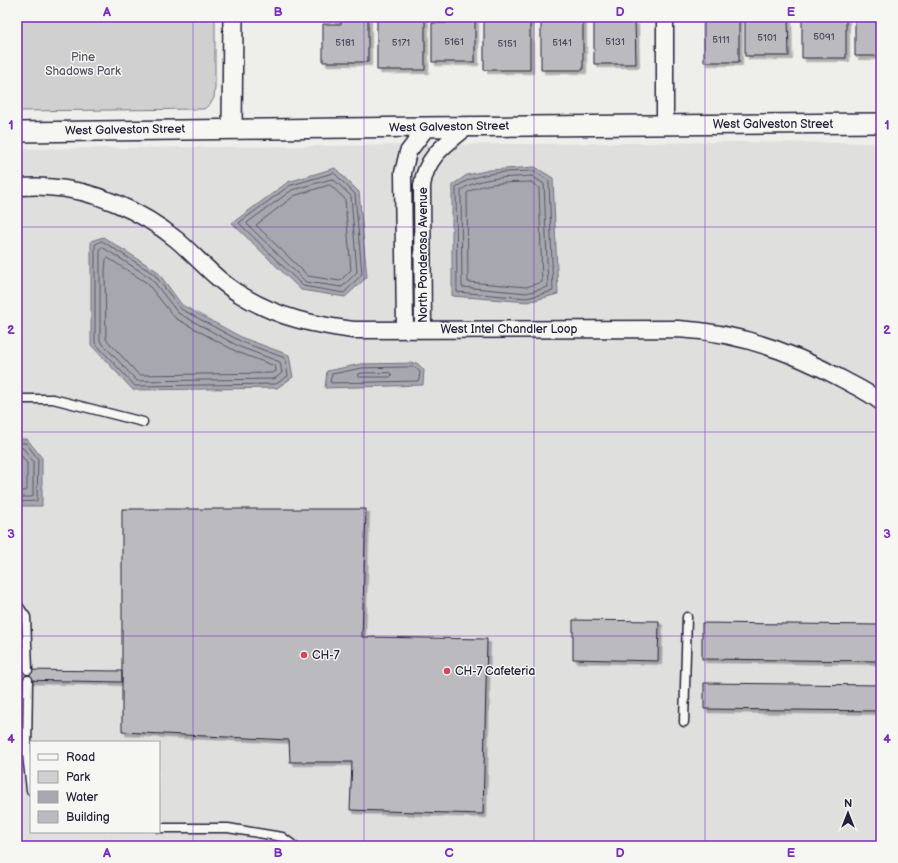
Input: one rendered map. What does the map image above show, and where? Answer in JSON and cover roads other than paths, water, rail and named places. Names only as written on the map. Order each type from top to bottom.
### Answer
[{"type":"street","points":[[232,129],[233,17]]},
{"type":"street","points":[[665,17],[665,124]]},
{"type":"street","name":"West Galveston Street","points":[[17,132],[468,126],[881,123]]},
{"type":"street","name":"North Ponderosa Avenue","points":[[423,330],[423,178],[428,164],[434,155],[468,126]]},
{"type":"street","name":"North Ponderosa Avenue","points":[[405,330],[403,173],[408,152],[427,127]]},
{"type":"street","name":"West Intel Chandler Loop","points":[[17,187],[48,187],[107,199],[134,212],[177,240],[206,267],[240,295],[262,307],[290,318],[329,327],[353,330],[697,330],[732,337],[791,354],[830,372],[881,402]]},
{"type":"lane","points":[[17,399],[53,399],[143,422]]},
{"type":"lane","points":[[17,604],[26,616],[28,670]]},
{"type":"lane","points":[[684,722],[686,617]]},
{"type":"lane","points":[[28,680],[27,754],[30,781]]},
{"type":"lane","points":[[160,828],[228,828],[282,837],[294,846]]},
{"type":"water","points":[[535,167],[553,178],[558,294],[528,302],[452,296],[452,185],[467,175],[490,170]]},
{"type":"water","points":[[335,168],[359,192],[367,277],[345,297],[301,290],[232,223],[288,182]]},
{"type":"water","points":[[103,237],[157,271],[182,305],[243,338],[289,355],[293,377],[277,388],[133,390],[91,345],[91,241]]},
{"type":"water","points":[[417,363],[424,370],[423,385],[325,388],[327,371],[361,364]]},
{"type":"water","points":[[17,439],[27,439],[42,458],[42,506],[17,506]]},
{"type":"place","name":"CH-7","points":[[304,655]]},
{"type":"place","name":"CH-7 Cafeteria","points":[[447,671]]},
{"type":"park label","name":"Pine Shadows Park","points":[[83,64]]}]
